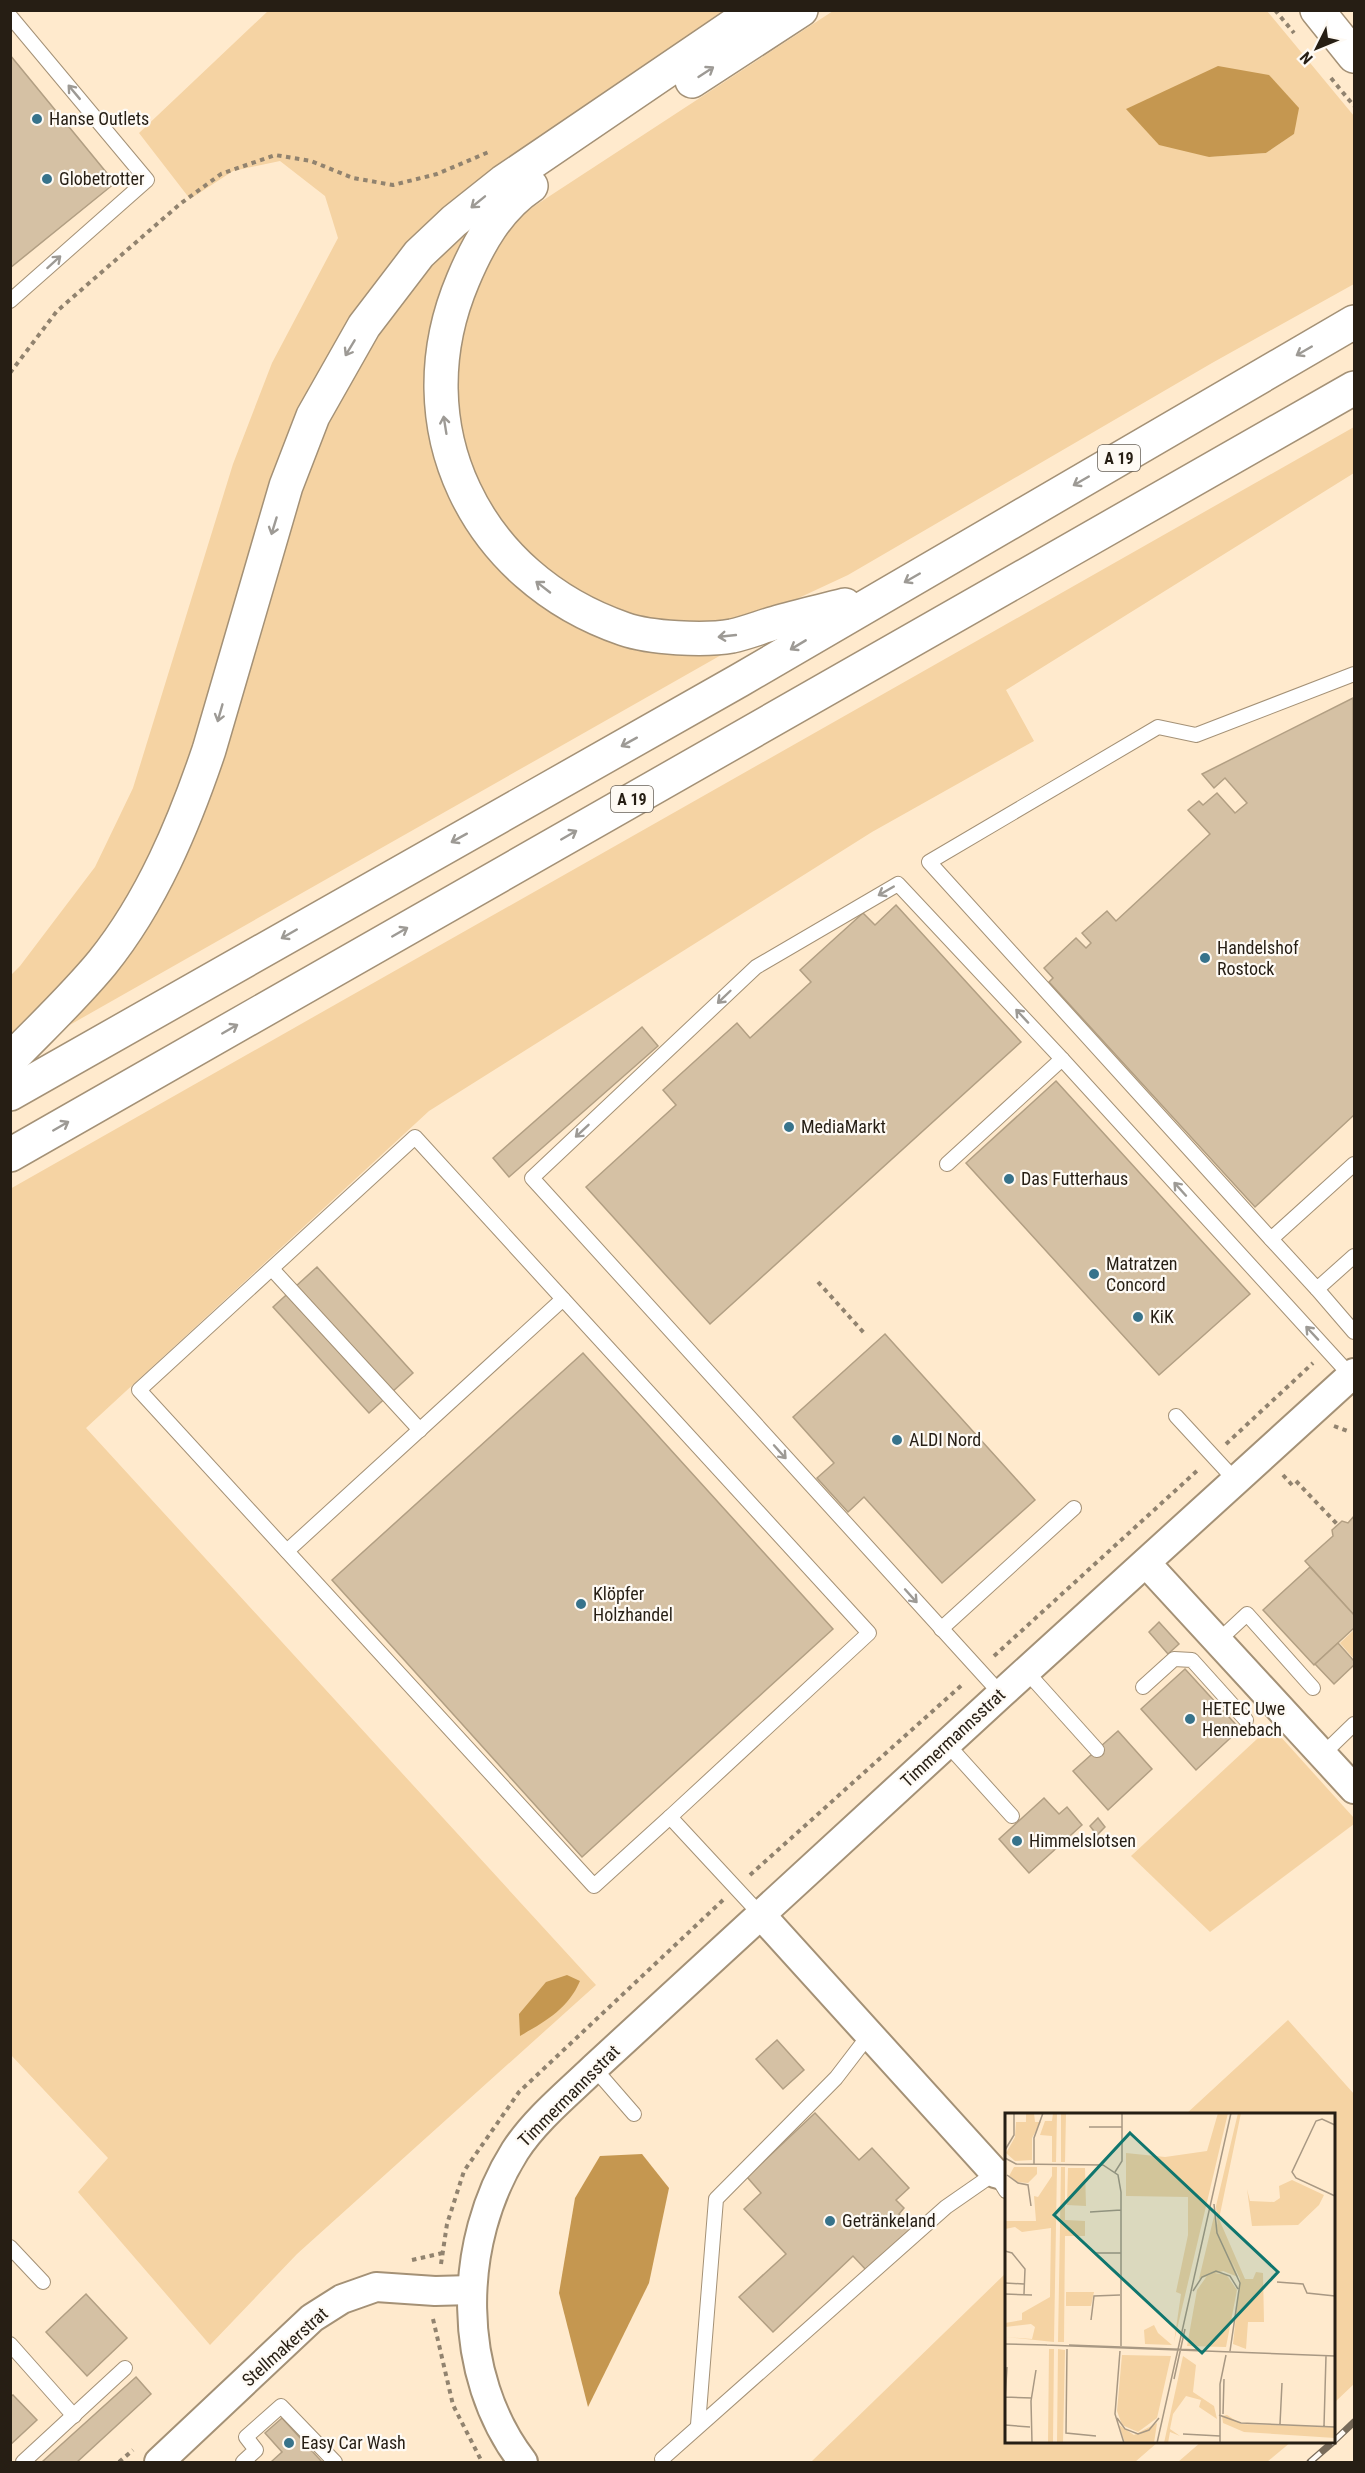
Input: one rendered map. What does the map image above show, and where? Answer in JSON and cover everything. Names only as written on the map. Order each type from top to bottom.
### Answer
[{"type":"main road","points":[[10,1060],[103,962],[162,866],[206,760],[286,486],[313,416],[364,326],[419,254],[454,221],[503,182],[756,10]]},
{"type":"main road","points":[[801,10],[569,160],[525,190],[501,212],[473,257],[452,307],[443,343],[440,394],[448,443],[463,489],[481,523],[513,561],[546,591],[581,611],[625,630],[679,638],[731,636],[884,594]]},
{"type":"main road","points":[[1317,10],[1354,56]]},
{"type":"main road","name":"A 19","points":[[10,1094],[740,680],[1354,322]]},
{"type":"main road","name":"A 19","points":[[10,1155],[1354,388]]},
{"type":"street","name":"Timmermannsstrat","points":[[523,2463],[500,2424],[484,2386],[475,2343],[472,2290],[480,2235],[502,2174],[516,2149],[538,2123],[594,2068],[760,1914],[1353,1375]]},
{"type":"street","points":[[1146,1563],[1214,1656],[1322,1755],[1354,1790]]},
{"type":"street","points":[[760,1914],[1003,2180]]},
{"type":"street","name":"Stellmakerstrat","points":[[167,2460],[312,2318],[342,2299],[376,2287],[435,2291],[472,2290]]},
{"type":"lane","points":[[10,16],[147,180],[10,300]]},
{"type":"lane","points":[[1354,674],[1196,735],[1158,727],[929,862],[1354,1332]]},
{"type":"lane","points":[[1001,1694],[941,1629],[717,1373],[532,1178],[756,967],[898,884],[1353,1375]]},
{"type":"lane","points":[[947,1164],[1062,1059]]},
{"type":"lane","points":[[415,1137],[563,1299],[870,1633],[594,1886],[139,1390],[415,1137]]},
{"type":"lane","points":[[1271,1239],[1354,1164]]},
{"type":"lane","points":[[1317,1289],[1354,1256]]},
{"type":"lane","points":[[272,1269],[420,1430]]},
{"type":"lane","points":[[287,1551],[563,1299]]},
{"type":"lane","points":[[1176,1416],[1236,1481]]},
{"type":"lane","points":[[941,1629],[1074,1508]]},
{"type":"lane","points":[[1143,1688],[1174,1659],[1192,1660],[1214,1656],[1247,1614],[1313,1688]]},
{"type":"lane","points":[[1214,1656],[1246,1720]]},
{"type":"lane","points":[[1026,1671],[1097,1750]]},
{"type":"lane","points":[[1322,1755],[1354,1724]]},
{"type":"lane","points":[[947,1744],[1012,1816]]},
{"type":"lane","points":[[670,1817],[760,1914]]},
{"type":"lane","points":[[698,2425],[716,2199],[836,2078],[870,2036]]},
{"type":"lane","points":[[594,2068],[634,2114]]},
{"type":"lane","points":[[662,2459],[946,2207],[1003,2180]]},
{"type":"lane","points":[[10,2247],[43,2282]]},
{"type":"lane","points":[[10,2344],[74,2416]]},
{"type":"lane","points":[[23,2463],[125,2368]]},
{"type":"lane","points":[[243,2463],[256,2450],[246,2437],[281,2406],[335,2463]]},
{"type":"path","points":[[10,373],[57,311],[180,204],[220,174],[275,155],[311,161],[353,178],[393,185],[437,174],[498,148]]},
{"type":"path","points":[[818,1282],[864,1334]]},
{"type":"path","points":[[1296,1481],[1338,1525]]},
{"type":"path","points":[[441,2349],[453,2405],[482,2463]]},
{"type":"shaded area","points":[[268,11],[740,11],[387,274],[174,808],[106,939],[11,1039],[11,975],[95,867],[133,788],[233,464],[272,363],[338,238],[325,196],[280,161],[233,171],[190,199],[139,133]]},
{"type":"shaded area","points":[[833,11],[1267,11],[1354,116],[1354,284],[1212,363],[848,575],[775,609],[717,626],[642,620],[589,601],[537,568],[503,531],[461,446],[454,359],[479,274],[513,220]],"holes":[[[1184,83],[1294,134],[1266,153],[1209,157],[1127,109]]]},
{"type":"shaded area","points":[[1218,66],[1269,75],[1299,108],[1294,134],[1266,153],[1209,157],[1159,145],[1126,109]]},
{"type":"shaded area","points":[[500,196],[456,266],[451,498],[472,535],[500,570],[533,598],[730,650],[45,1039],[104,980],[303,474],[359,356],[427,266]]},
{"type":"shaded area","points":[[1354,427],[1354,473],[1006,690],[1034,741],[872,832],[429,1111],[86,1428],[596,1985],[297,2254],[210,2345],[78,2192],[108,2158],[11,2055],[10,1189]]},
{"type":"shaded area","points":[[1354,1630],[1354,1659],[1340,1643]]},
{"type":"shaded area","points":[[1271,1726],[1354,1818],[1354,1824],[1210,1932],[1131,1856]]},
{"type":"shaded area","points":[[567,1975],[580,1981],[563,2007],[520,2036],[519,2014],[546,1982]]},
{"type":"shaded area","points":[[1288,2020],[1354,2094],[1354,2384],[1335,2402],[1335,2113],[1187,2113]]},
{"type":"shaded area","points":[[642,2154],[669,2188],[649,2283],[588,2407],[559,2293],[575,2198],[600,2156]]},
{"type":"shaded area","points":[[1005,2274],[1005,2443],[1157,2443],[1135,2462],[811,2462]]},
{"type":"shaded area","points":[[1200,2443],[1290,2443],[1267,2462],[1178,2462]]},
{"type":"building","name":"Hanse Outlets","points":[[10,55],[115,183],[10,268]]},
{"type":"building","name":"Handelshof Rostock","points":[[1353,698],[1354,1115],[1255,1207],[1049,982],[1053,978],[1044,968],[1076,938],[1086,948],[1091,943],[1082,933],[1107,911],[1116,921],[1210,834],[1188,810],[1199,801],[1203,805],[1217,793],[1235,813],[1247,803],[1225,778],[1214,788],[1202,774]]},
{"type":"building","name":"MediaMarkt","points":[[896,905],[1021,1042],[710,1324],[586,1187],[676,1105],[663,1090],[737,1023],[750,1038],[811,982],[800,970],[863,913],[875,925]]},
{"type":"building","points":[[642,1027],[658,1046],[509,1177],[493,1158]]},
{"type":"building","points":[[1056,1081],[1250,1294],[1159,1375],[966,1163]]},
{"type":"building","points":[[317,1267],[413,1373],[369,1413],[273,1307]]},
{"type":"building","name":"ALDI Nord","points":[[885,1334],[1035,1500],[942,1583],[864,1497],[848,1512],[817,1478],[834,1463],[793,1417]]},
{"type":"building","name":"Klöpfer Holzhandel","points":[[583,1353],[833,1629],[582,1857],[332,1580]]},
{"type":"building","points":[[1354,1516],[1354,1615],[1305,1561],[1333,1536],[1332,1530],[1342,1521],[1348,1523]]},
{"type":"building","points":[[1310,1567],[1354,1615],[1354,1628],[1314,1665],[1263,1610]]},
{"type":"building","points":[[1159,1622],[1179,1644],[1168,1654],[1149,1632]]},
{"type":"building","points":[[1338,1643],[1354,1661],[1354,1665],[1334,1684],[1315,1664]]},
{"type":"building","name":"HETEC Uwe Hennebach","points":[[1185,1669],[1240,1729],[1196,1770],[1141,1709]]},
{"type":"building","points":[[1118,1731],[1152,1769],[1108,1810],[1073,1771]]},
{"type":"building","points":[[1044,1798],[1059,1814],[1067,1807],[1082,1825],[1029,1873],[999,1839]]},
{"type":"building","points":[[1098,1818],[1105,1827],[1097,1835],[1090,1826]]},
{"type":"building","points":[[777,2040],[804,2070],[783,2089],[756,2059]]},
{"type":"building","name":"Getränkeland","points":[[815,2113],[859,2160],[872,2148],[909,2188],[896,2200],[904,2208],[899,2214],[912,2228],[867,2271],[853,2256],[773,2332],[739,2297],[786,2254],[744,2209],[761,2193],[747,2177]]},
{"type":"building","points":[[86,2294],[127,2338],[87,2376],[46,2332]]},
{"type":"building","points":[[136,2377],[151,2394],[77,2462],[42,2462]]},
{"type":"building","points":[[13,2395],[37,2420],[10,2445],[10,2397]]},
{"type":"building","name":"Easy Car Wash","points":[[282,2418],[322,2462],[271,2462],[282,2452],[265,2433]]},
{"type":"railway","points":[[1335,2440],[1354,2422]]},
{"type":"railway","points":[[1310,2462],[1332,2443]]},
{"type":"place","name":"Hanse Outlets","points":[[37,119]]},
{"type":"place","name":"Globetrotter","points":[[47,179]]},
{"type":"place","name":"Handelshof Rostock","points":[[1205,958]]},
{"type":"place","name":"MediaMarkt","points":[[789,1127]]},
{"type":"place","name":"Das Futterhaus","points":[[1009,1179]]},
{"type":"place","name":"Matratzen Concord","points":[[1094,1274]]},
{"type":"place","name":"KiK","points":[[1138,1317]]},
{"type":"place","name":"ALDI Nord","points":[[897,1440]]},
{"type":"place","name":"Klöpfer Holzhandel","points":[[581,1604]]},
{"type":"place","name":"HETEC Uwe Hennebach","points":[[1190,1719]]},
{"type":"place","name":"Himmelslotsen","points":[[1017,1841]]},
{"type":"place","name":"Getränkeland","points":[[830,2221]]},
{"type":"place","name":"Easy Car Wash","points":[[289,2443]]}]
